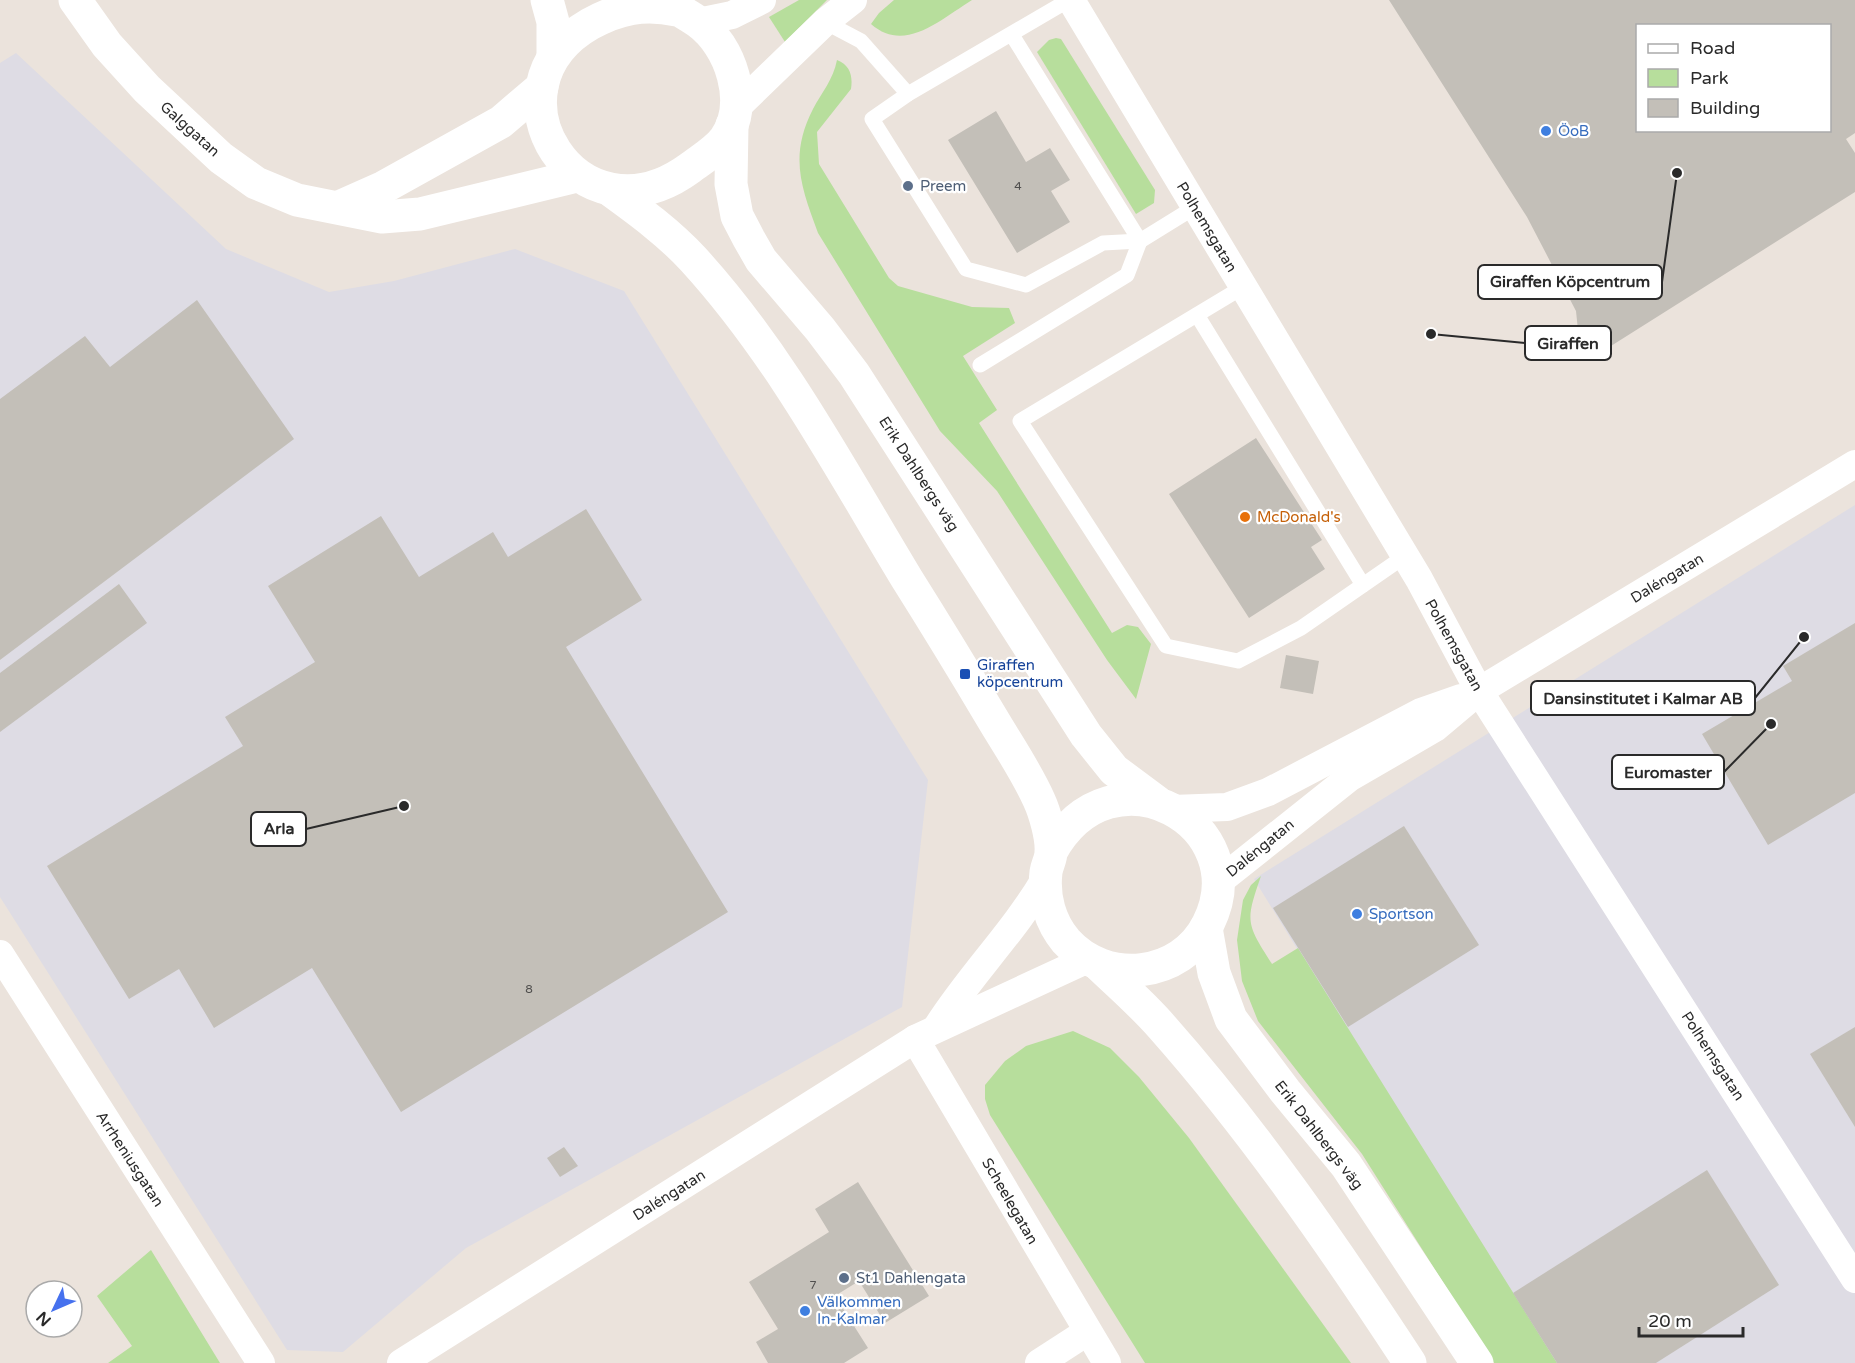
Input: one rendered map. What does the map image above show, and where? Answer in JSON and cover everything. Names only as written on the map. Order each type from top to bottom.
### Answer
[{"type":"main road","name":"Galggatan","points":[[75,0],[107,45],[139,80],[221,158],[272,192],[297,200],[382,217],[420,214],[577,176]]},
{"type":"main road","points":[[548,0],[553,22],[541,107],[550,144],[562,162],[577,176],[610,190],[692,258],[773,359],[1025,773],[1041,804],[1048,866],[1045,896],[1055,925],[1064,939],[1094,963],[1161,1026],[1213,1089],[1344,1262],[1410,1363]]},
{"type":"main road","points":[[339,207],[384,187],[501,122],[547,72],[562,44],[602,17],[643,5],[679,10]]},
{"type":"main road","name":"Erik Dahlbergs väg","points":[[679,10],[716,39],[728,60],[735,83],[732,184],[737,216],[761,260],[854,374],[1086,735],[1114,770],[1187,819],[1200,832],[1215,865],[1217,883],[1215,906],[1206,928],[1194,944],[1179,957],[1160,966],[1141,971],[1120,970],[1094,963]]},
{"type":"main road","points":[[610,190],[630,192],[646,189],[685,172],[717,149],[734,117]]},
{"type":"main road","points":[[1048,866],[1062,833],[1077,818],[1094,807],[1125,800],[1165,806]]},
{"type":"main road","name":"Erik Dahlbergs väg","points":[[1206,928],[1214,973],[1231,1019],[1285,1091],[1346,1165],[1477,1363]]},
{"type":"street","points":[[679,10],[732,15],[762,0]]},
{"type":"street","points":[[734,117],[825,22],[853,0]]},
{"type":"street","name":"Polhemsgatan","points":[[1070,0],[1405,556],[1444,631],[1479,691],[1855,1279]]},
{"type":"street","name":"Daléngatan","points":[[1217,883],[1349,778],[1435,728],[1479,691],[1855,464]]},
{"type":"street","name":"Daléngatan","points":[[1165,806],[1227,807],[1268,792],[1421,712],[1479,691]]},
{"type":"street","name":"Daléngatan","points":[[926,1033],[1022,917],[1048,866]]},
{"type":"street","name":"Arrheniusgatan","points":[[0,954],[261,1363]]},
{"type":"street","name":"Daléngatan","points":[[401,1363],[926,1033],[1094,963]]},
{"type":"street","name":"Scheelegatan","points":[[926,1033],[1087,1332],[1107,1363]]},
{"type":"street","points":[[1039,1363],[1087,1332]]},
{"type":"lane","points":[[1070,0],[1012,36],[908,94],[872,119],[966,269],[1026,285],[1103,243],[1140,241],[1195,207]]},
{"type":"lane","points":[[825,22],[861,41],[908,94]]},
{"type":"lane","points":[[1012,36],[1140,241]]},
{"type":"lane","points":[[980,365],[1127,275],[1140,241]]},
{"type":"lane","points":[[1243,287],[1020,421],[1166,646],[1238,661],[1301,628],[1405,556]]},
{"type":"lane","points":[[1197,315],[1362,585]]},
{"type":"shaded area","points":[[16,53],[226,249],[329,292],[394,281],[515,249],[624,291],[928,780],[902,1007],[466,1248],[343,1352],[287,1350],[0,897],[0,63]]},
{"type":"shaded area","points":[[1855,505],[1855,1363],[1553,1363],[1254,879]]},
{"type":"green space","points":[[799,0],[827,0],[785,42],[769,17]]},
{"type":"green space","points":[[894,0],[972,0],[923,30],[910,35],[897,36],[884,32],[871,24],[879,13]]},
{"type":"green space","points":[[1061,39],[1155,190],[1154,203],[1136,214],[1037,52],[1049,40]]},
{"type":"green space","points":[[837,60],[850,72],[851,89],[817,132],[819,164],[889,278],[898,286],[972,307],[1009,308],[1015,323],[963,356],[997,410],[979,423],[1112,633],[1127,625],[1138,627],[1151,644],[1136,699],[1107,660],[997,491],[940,431],[818,233],[800,171],[801,142],[813,109],[830,80]]},
{"type":"green space","points":[[1261,876],[1252,903],[1251,922],[1263,950],[1272,964],[1298,948],[1557,1363],[1494,1363],[1362,1154],[1258,1021],[1242,981],[1237,940],[1243,900],[1251,885]]},
{"type":"green space","points":[[1073,1031],[1110,1048],[1139,1077],[1189,1138],[1351,1363],[1145,1363],[990,1115],[985,1099],[985,1085],[1005,1061],[1026,1046]]},
{"type":"green space","points":[[151,1250],[220,1363],[108,1363],[132,1346],[97,1296]]},
{"type":"building","points":[[1389,0],[1855,0],[1855,133],[1846,139],[1855,153],[1855,192],[1603,351],[1579,340],[1576,311],[1527,217]]},
{"type":"building","points":[[996,111],[1026,162],[1050,148],[1070,180],[1051,191],[1070,222],[1017,253],[948,140]]},
{"type":"building","points":[[197,300],[294,439],[0,660],[0,399],[85,336],[110,367]]},
{"type":"building","name":"McDonald's","points":[[1256,438],[1322,540],[1311,547],[1325,569],[1249,618],[1169,494]]},
{"type":"building","points":[[586,509],[642,600],[566,647],[728,912],[401,1112],[312,968],[214,1028],[179,969],[129,999],[47,866],[243,746],[225,717],[315,662],[268,586],[381,516],[419,577],[493,532],[508,557]]},
{"type":"building","points":[[119,584],[147,623],[0,732],[0,673]]},
{"type":"building","points":[[1855,623],[1855,793],[1768,845],[1702,734],[1792,681],[1783,666]]},
{"type":"building","points":[[1286,655],[1319,661],[1313,694],[1280,688]]},
{"type":"building","points":[[1404,826],[1479,945],[1348,1027],[1273,908]]},
{"type":"building","points":[[1855,1027],[1855,1127],[1810,1054]]},
{"type":"building","points":[[564,1147],[578,1166],[560,1177],[547,1158]]},
{"type":"building","points":[[1707,1170],[1779,1285],[1656,1363],[1557,1363],[1513,1293]]},
{"type":"building","points":[[858,1182],[929,1296],[885,1323],[859,1281],[830,1299],[837,1311],[842,1307],[868,1348],[844,1363],[768,1363],[756,1342],[778,1329],[749,1282],[829,1232],[815,1209]]},
{"type":"place","name":"ÖoB","points":[[1546,131]]},
{"type":"place","name":"Giraffen Köpcentrum","points":[[1677,173]]},
{"type":"place","name":"Preem","points":[[908,186]]},
{"type":"place","name":"Giraffen","points":[[1431,334]]},
{"type":"place","name":"McDonald's","points":[[1245,517]]},
{"type":"place","name":"Dansinstitutet i Kalmar AB","points":[[1804,637]]},
{"type":"place","name":"Giraffen köpcentrum","points":[[965,674]]},
{"type":"place","name":"Euromaster","points":[[1771,724]]},
{"type":"place","name":"Arla","points":[[404,806]]},
{"type":"place","name":"Sportson","points":[[1357,914]]},
{"type":"place","name":"St1 Dahlengata","points":[[844,1278]]},
{"type":"place","name":"Välkommen In-Kalmar","points":[[805,1311]]}]
